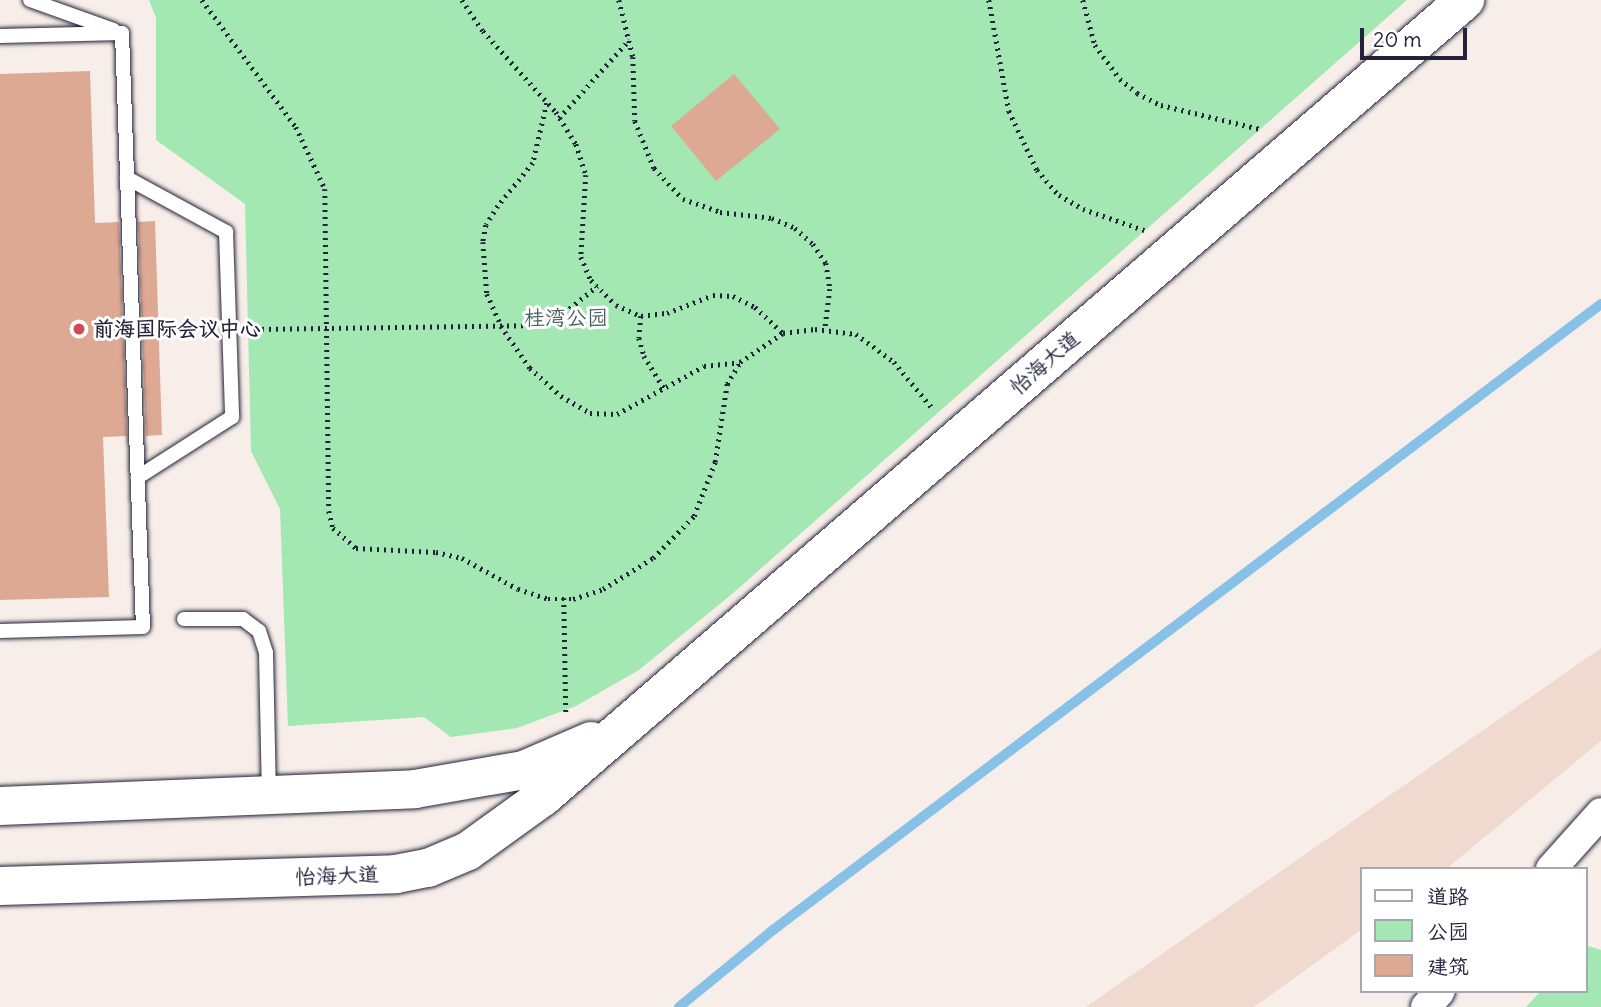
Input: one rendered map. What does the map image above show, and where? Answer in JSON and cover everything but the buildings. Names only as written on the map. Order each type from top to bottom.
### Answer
[{"type":"street","name":"怡海大道","points":[[0,886],[396,874],[428,868],[468,851],[511,822],[625,725],[1465,0]]},
{"type":"street","name":"怡海大道","points":[[0,806],[415,789],[524,770],[625,725]]},
{"type":"street","points":[[1553,867],[1601,813]]},
{"type":"street","points":[[1426,1007],[1438,993]]},
{"type":"lane","points":[[30,0],[122,33]]},
{"type":"lane","points":[[0,36],[122,33]]},
{"type":"lane","points":[[0,631],[142,627],[122,33]]},
{"type":"lane","points":[[127,178],[226,232],[232,417],[138,477]]},
{"type":"lane","points":[[184,619],[243,619],[258,631],[266,653],[270,795]]},
{"type":"path","points":[[202,0],[296,127],[325,188],[330,511],[339,535],[356,548],[436,552],[462,558],[518,589],[564,598],[603,589],[632,574],[674,540],[694,516],[715,462],[727,384],[740,362],[783,333],[825,330],[856,334],[875,345],[914,383],[936,413]]},
{"type":"path","points":[[462,0],[547,102],[576,144],[586,175],[581,257],[597,286],[616,305],[641,316],[667,313],[713,295],[733,296],[755,307],[783,333]]},
{"type":"path","points":[[619,0],[630,39],[635,121],[653,168],[683,199],[720,212],[772,219],[795,228],[813,244],[826,263],[830,289],[825,330]]},
{"type":"path","points":[[989,0],[1009,111],[1037,170],[1059,195],[1083,209],[1147,230]]},
{"type":"path","points":[[1083,0],[1095,45],[1120,79],[1137,93],[1161,105],[1265,130]]},
{"type":"path","points":[[559,118],[630,39]]},
{"type":"path","points":[[547,102],[533,163],[486,225],[482,257],[487,293],[501,326],[530,368],[561,397],[590,413],[617,414],[704,366],[740,362]]},
{"type":"path","points":[[229,330],[501,326],[549,321],[597,286]]},
{"type":"path","points":[[641,316],[639,338],[644,356],[664,388]]},
{"type":"path","points":[[564,598],[566,723]]},
{"type":"shaded area","points":[[1601,648],[1601,741],[1448,867],[1360,867],[1360,931],[1254,1007],[1086,1007]]},
{"type":"green space","name":"桂湾公园","points":[[149,0],[1407,0],[732,594],[639,670],[576,706],[517,728],[451,737],[424,717],[288,726],[280,509],[251,451],[245,204],[156,140],[156,18]]},
{"type":"green space","points":[[1587,946],[1601,950],[1601,1007],[1526,1007],[1539,993],[1587,993]]},
{"type":"waterway","points":[[679,1007],[773,930],[1601,304]]},
{"type":"place","name":"前海国际会议中心","points":[[79,329]]}]
